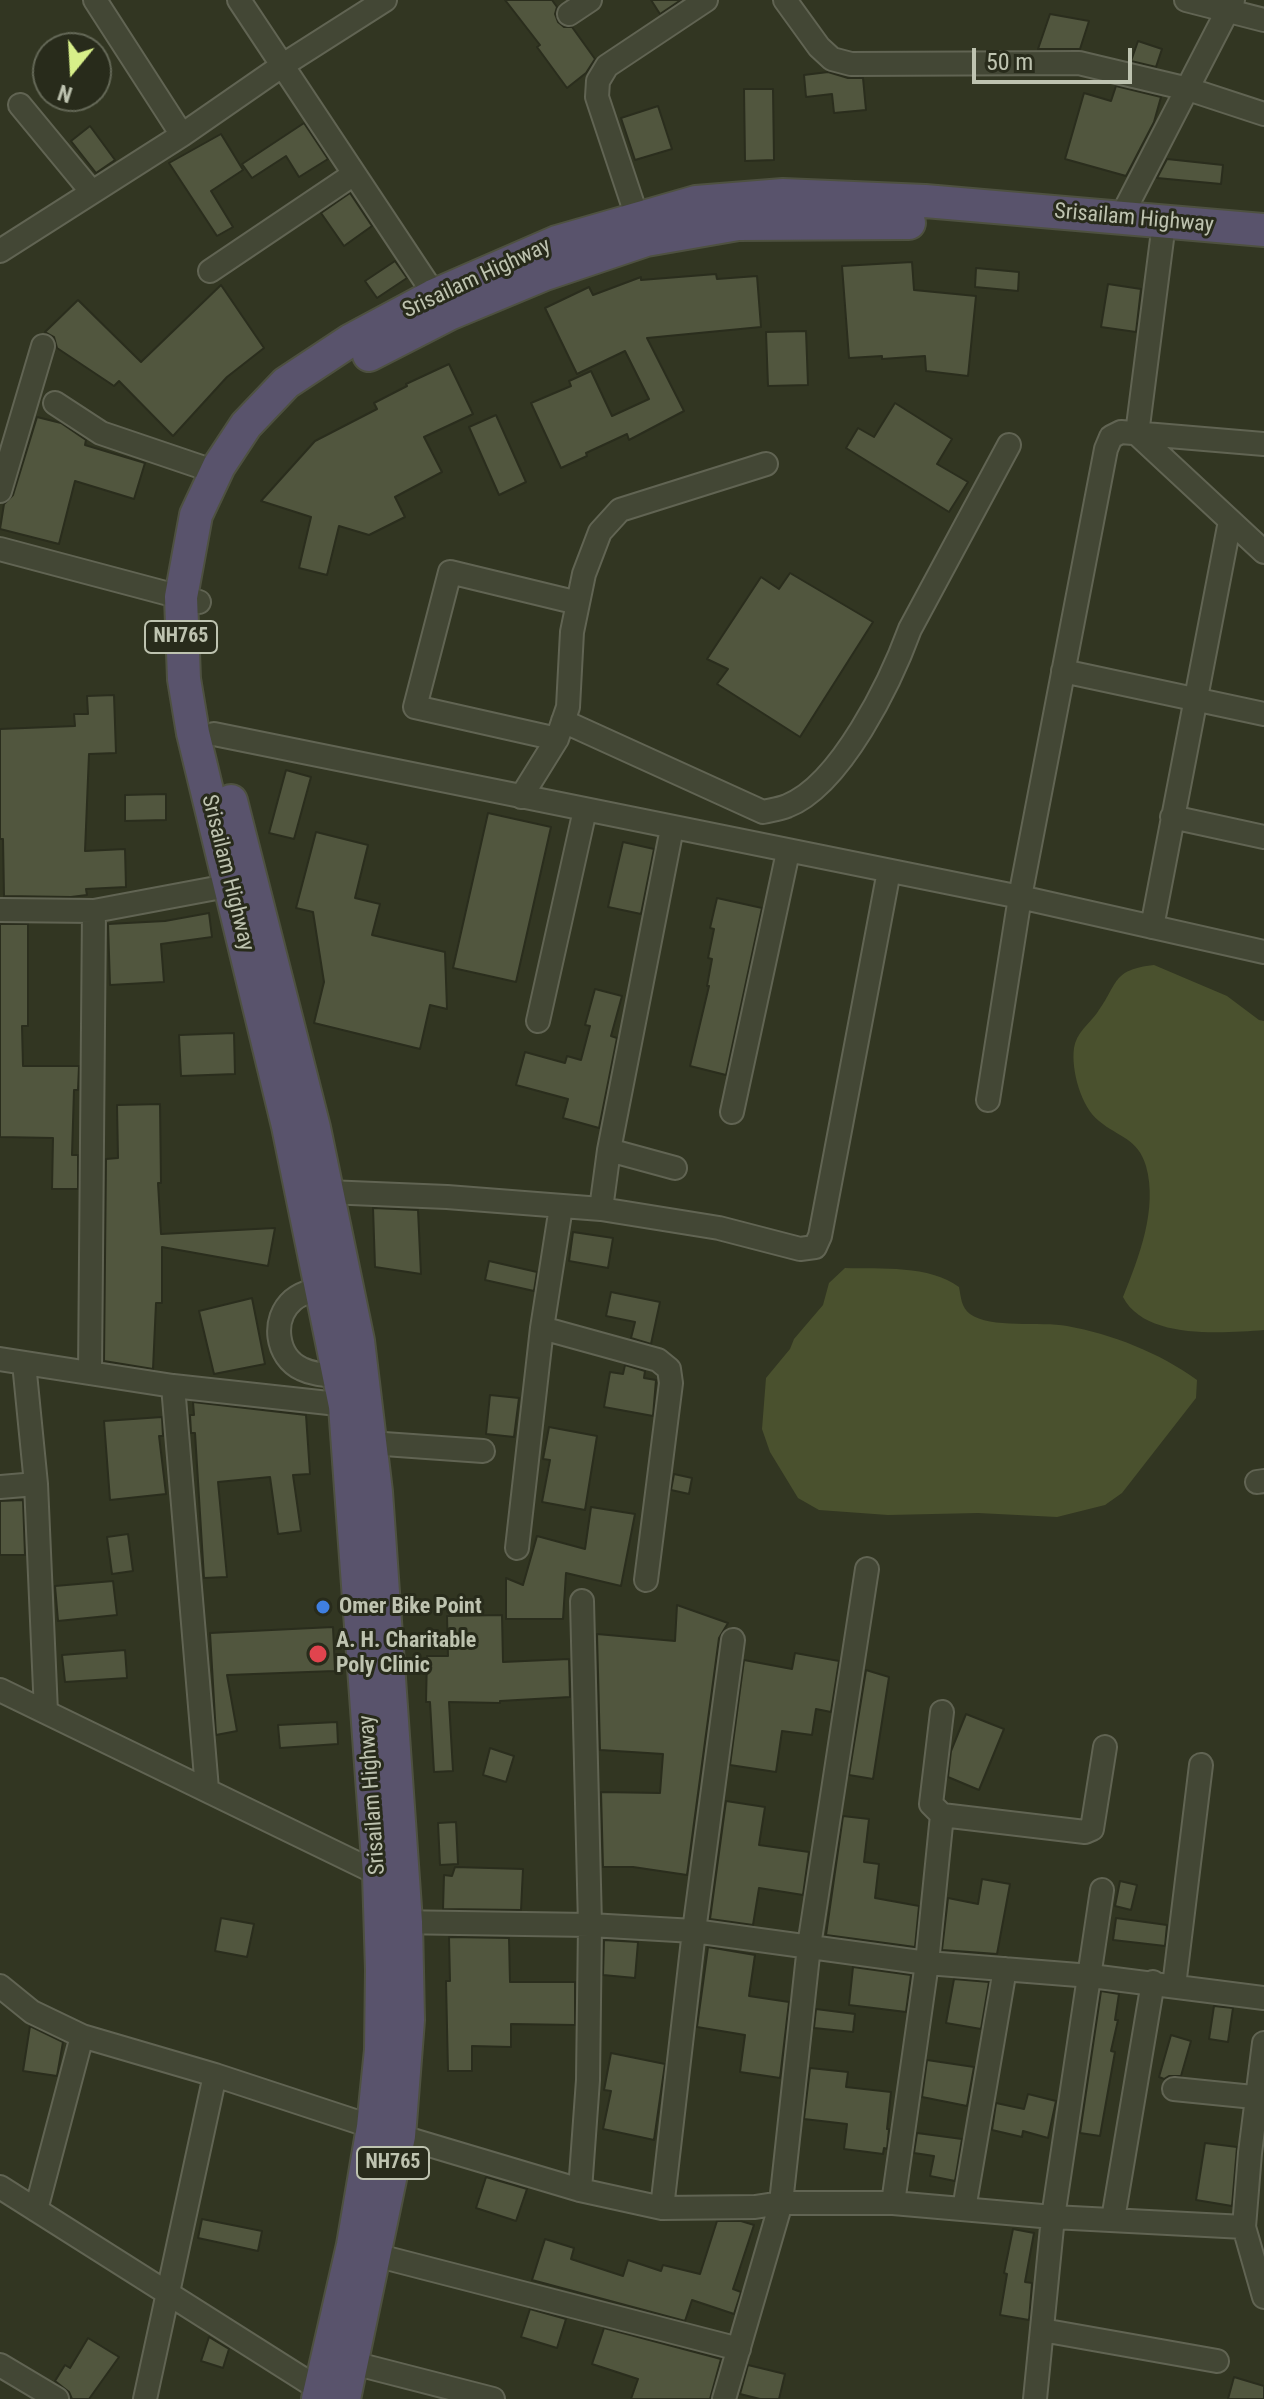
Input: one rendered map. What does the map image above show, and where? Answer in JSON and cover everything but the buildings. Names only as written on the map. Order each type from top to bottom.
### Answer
[{"type":"highway","name":"Srisailam Highway","points":[[329,2397],[353,2245],[386,2132],[408,2020],[393,1922],[376,1492],[370,1443],[350,1396],[322,1287],[240,884],[200,665],[197,617],[190,600],[221,511],[245,456],[287,407],[348,365],[441,305],[557,242],[696,202],[783,195],[925,201],[1264,230]]},
{"type":"highway","name":"Srisailam Highway","points":[[393,1922],[379,1874],[350,1396],[358,1341],[314,1128],[193,733],[184,679],[196,515],[216,472],[246,425],[286,383],[351,340],[441,305],[646,240],[738,224],[885,221],[1264,248]]},
{"type":"highway","name":"Srisailam Highway","points":[[329,2397],[353,2363],[375,2255],[386,2132]]},
{"type":"street","points":[[95,0],[182,135]]},
{"type":"street","points":[[239,0],[441,305]]},
{"type":"street","points":[[569,14],[590,0]]},
{"type":"street","points":[[638,220],[597,97],[598,81],[607,66],[706,0]]},
{"type":"street","points":[[785,0],[819,47],[832,59],[851,64],[1079,63],[1188,89],[1264,114]]},
{"type":"street","points":[[1186,0],[1230,6],[1264,20]]},
{"type":"street","points":[[0,251],[182,135],[379,2]]},
{"type":"street","points":[[1121,217],[1230,6]]},
{"type":"street","points":[[20,105],[91,191]]},
{"type":"street","points":[[210,271],[354,174]]},
{"type":"street","points":[[1137,434],[1162,239]]},
{"type":"street","points":[[0,491],[43,346]]},
{"type":"street","points":[[55,403],[101,433],[216,472]]},
{"type":"street","points":[[988,1100],[1020,897],[1106,449],[1111,437],[1121,432],[1264,444]]},
{"type":"street","points":[[1137,434],[1264,552]]},
{"type":"street","points":[[578,603],[450,572],[415,707],[560,730],[763,812],[788,806],[812,790],[854,743],[902,651],[910,629],[1009,445]]},
{"type":"street","points":[[521,797],[560,730],[568,707],[572,632],[584,574],[600,532],[620,510],[766,464]]},
{"type":"street","points":[[1152,927],[1230,521]]},
{"type":"street","points":[[0,549],[190,600]]},
{"type":"street","points":[[1063,671],[1264,714]]},
{"type":"street","points":[[214,734],[1020,897],[1264,952]]},
{"type":"street","points":[[538,1021],[585,810]]},
{"type":"street","points":[[1172,817],[1264,837]]},
{"type":"street","points":[[601,1209],[609,1150],[672,828]]},
{"type":"street","points":[[732,1112],[788,852]]},
{"type":"street","points":[[327,1192],[447,1197],[601,1209],[719,1228],[800,1249],[815,1247],[820,1236],[889,871]]},
{"type":"street","points":[[0,910],[94,911],[240,884]]},
{"type":"street","points":[[90,1373],[94,911]]},
{"type":"street","points":[[609,1150],[675,1168]]},
{"type":"street","points":[[517,1548],[542,1328],[561,1207]]},
{"type":"street","points":[[322,1287],[295,1298],[286,1307],[279,1338],[283,1352],[294,1365],[319,1374],[350,1396]]},
{"type":"street","points":[[542,1328],[658,1360],[669,1369],[671,1383],[646,1580]]},
{"type":"street","points":[[0,1359],[173,1386],[350,1396]]},
{"type":"street","points":[[24,1363],[36,1484],[46,1712]]},
{"type":"street","points":[[173,1386],[207,1789]]},
{"type":"street","points":[[370,1443],[483,1451]]},
{"type":"street","points":[[0,1487],[36,1484]]},
{"type":"street","points":[[724,2399],[781,2203],[809,1946],[867,1569]]},
{"type":"street","points":[[580,2190],[588,2080],[590,1925],[582,1601]]},
{"type":"street","points":[[662,2208],[694,1931],[733,1640]]},
{"type":"street","points":[[0,1690],[379,1874]]},
{"type":"street","points":[[942,1712],[931,1804],[942,1815],[1085,1832],[1092,1829],[1105,1747]]},
{"type":"street","points":[[1113,2219],[1164,1984],[1201,1765]]},
{"type":"street","points":[[893,2203],[927,1963],[942,1815]]},
{"type":"street","points":[[1035,2399],[1053,2217],[1102,1890]]},
{"type":"street","points":[[393,1922],[590,1925],[694,1931],[927,1963],[1091,1976],[1264,1998]]},
{"type":"street","points":[[964,2209],[1005,1969]]},
{"type":"street","points":[[0,1986],[32,2012],[82,2036],[580,2190],[662,2208],[755,2207],[781,2203],[893,2203],[1053,2217],[1244,2227]]},
{"type":"street","points":[[36,2210],[82,2036]]},
{"type":"street","points":[[1264,2043],[1244,2227],[1264,2297]]},
{"type":"street","points":[[145,2399],[215,2075]]},
{"type":"street","points":[[1174,2089],[1260,2097]]},
{"type":"street","points":[[0,2187],[329,2397]]},
{"type":"street","points":[[375,2255],[739,2349]]},
{"type":"street","points":[[1042,2330],[1217,2361]]},
{"type":"street","points":[[353,2363],[493,2399]]},
{"type":"street","points":[[0,2365],[57,2399]]},
{"type":"shaded area","points":[[1154,965],[1227,996],[1264,1021],[1264,1330],[1207,1332],[1166,1327],[1134,1311],[1123,1297],[1148,1216],[1150,1199],[1146,1166],[1133,1144],[1099,1121],[1087,1107],[1076,1077],[1073,1057],[1080,1033],[1123,974]]},
{"type":"shaded area","points":[[845,1268],[904,1270],[934,1275],[959,1287],[962,1302],[970,1314],[990,1322],[1067,1326],[1118,1339],[1167,1361],[1197,1380],[1196,1398],[1122,1493],[1105,1505],[1057,1517],[978,1513],[888,1515],[819,1510],[798,1498],[770,1452],[762,1429],[766,1378],[823,1305],[829,1283]]},
{"type":"place","name":"Omer Bike Point","points":[[323,1607]]},
{"type":"place","name":"A. H. Charitable Poly Clinic","points":[[318,1654]]}]
